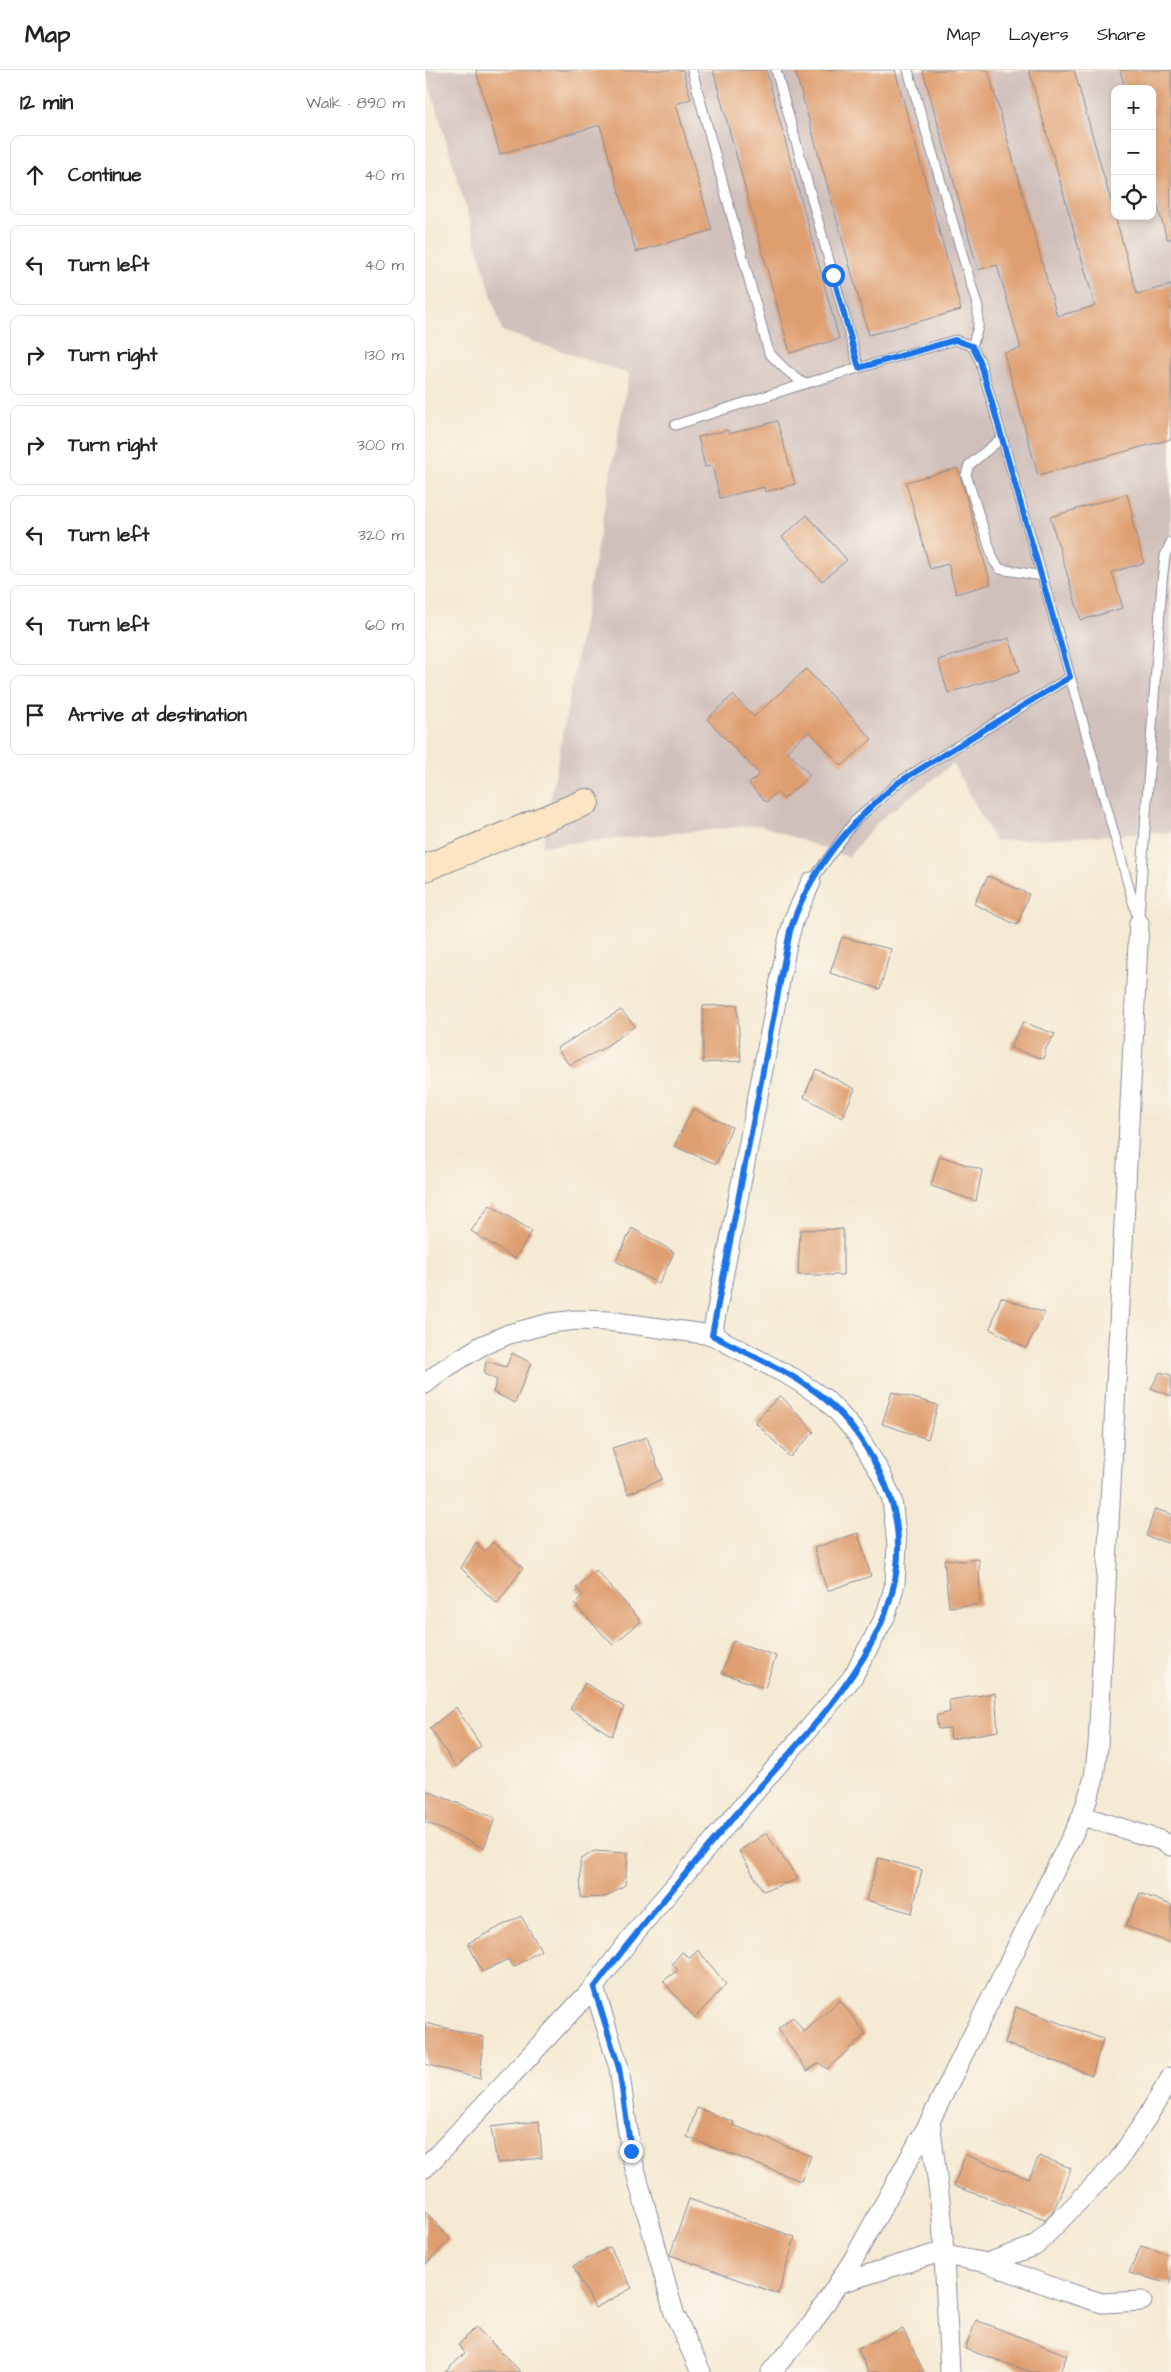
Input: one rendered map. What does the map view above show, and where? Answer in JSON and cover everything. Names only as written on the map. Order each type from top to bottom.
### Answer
[{"type":"street","points":[[425,868],[586,802]]},
{"type":"street","points":[[712,1335],[787,944],[794,919],[811,882]]},
{"type":"street","points":[[771,2372],[812,2324],[840,2283],[930,2121],[1082,1816],[1094,1778],[1099,1745],[1139,923]]},
{"type":"street","points":[[425,1384],[444,1369],[481,1346],[509,1334],[551,1323],[576,1320],[608,1321],[712,1335],[811,1389],[837,1411],[857,1434],[873,1459],[891,1499],[897,1544],[895,1583],[885,1618],[852,1678],[637,1930],[594,1988],[425,2168]]},
{"type":"street","points":[[1082,1816],[1160,1840],[1171,1846]]},
{"type":"street","points":[[594,1988],[619,2068],[631,2154],[674,2313],[701,2372]]},
{"type":"street","points":[[987,2263],[1035,2246],[1070,2212],[1117,2162],[1171,2077]]},
{"type":"street","points":[[930,2121],[944,2253],[950,2372]]},
{"type":"street","points":[[840,2283],[944,2253],[987,2263],[1102,2303],[1141,2300]]},
{"type":"lane","points":[[692,70],[769,352],[804,384]]},
{"type":"lane","points":[[776,70],[859,368]]},
{"type":"lane","points":[[908,70],[978,308],[978,327],[972,346]]},
{"type":"lane","points":[[675,425],[804,384],[955,340],[972,346],[980,361],[1043,576],[1139,923]]},
{"type":"lane","points":[[1002,438],[969,466],[966,475],[993,562],[1000,569],[1043,576]]},
{"type":"lane","points":[[1139,923],[1162,582],[1165,556],[1171,542]]},
{"type":"lane","points":[[811,882],[838,841],[854,822],[899,782],[1070,677]]},
{"type":"shaded area","points":[[425,70],[1171,70],[1171,832],[995,841],[953,764],[881,819],[848,857],[760,825],[542,846],[629,374],[502,331]]},
{"type":"building","points":[[476,70],[683,70],[691,99],[676,104],[712,230],[636,252],[600,125],[500,154]]},
{"type":"building","points":[[713,70],[766,70],[839,339],[790,353]]},
{"type":"building","points":[[795,70],[895,70],[961,310],[869,335]]},
{"type":"building","points":[[923,70],[988,70],[1057,316],[1095,306],[1029,70],[1074,70],[1111,202],[1111,220],[1116,220],[1137,294],[1171,285],[1171,439],[1038,475],[1004,353],[1021,348],[997,265],[978,270]]},
{"type":"building","points":[[1120,70],[1171,70],[1171,239],[1167,239],[1156,201],[1156,85],[1124,85]]},
{"type":"building","points":[[777,421],[795,484],[765,492],[764,487],[720,498],[712,466],[705,467],[698,437],[728,430],[729,434]]},
{"type":"building","points":[[958,468],[991,584],[956,594],[948,564],[930,569],[906,482]]},
{"type":"building","points":[[1127,494],[1133,517],[1131,517],[1144,563],[1112,572],[1123,608],[1081,620],[1050,517]]},
{"type":"building","points":[[807,515],[847,560],[822,581],[782,537]]},
{"type":"building","points":[[1009,638],[1020,671],[948,693],[938,660]]},
{"type":"building","points":[[806,669],[872,739],[842,766],[809,731],[787,751],[810,775],[784,799],[777,792],[766,802],[749,784],[759,774],[707,719],[733,695],[754,717]]},
{"type":"building","points":[[988,876],[1029,894],[1017,925],[974,904]]},
{"type":"building","points":[[842,937],[891,949],[880,989],[830,973]]},
{"type":"building","points":[[737,1005],[741,1061],[703,1063],[703,1006]]},
{"type":"building","points":[[621,1010],[635,1026],[602,1049],[569,1065],[557,1048]]},
{"type":"building","points":[[1023,1022],[1055,1034],[1046,1048],[1044,1059],[1010,1048]]},
{"type":"building","points":[[816,1069],[855,1089],[842,1118],[804,1097]]},
{"type":"building","points":[[693,1109],[732,1127],[716,1164],[674,1146]]},
{"type":"building","points":[[940,1156],[982,1170],[976,1201],[931,1186]]},
{"type":"building","points":[[490,1205],[532,1231],[515,1259],[471,1231]]},
{"type":"building","points":[[632,1228],[674,1252],[659,1284],[616,1261]]},
{"type":"building","points":[[843,1229],[843,1275],[798,1275],[800,1230]]},
{"type":"building","points":[[1001,1297],[1045,1313],[1026,1348],[990,1329]]},
{"type":"building","points":[[512,1353],[531,1363],[515,1403],[493,1392],[497,1380],[484,1374],[486,1361],[506,1367]]},
{"type":"building","points":[[1160,1372],[1171,1375],[1171,1396],[1151,1388]]},
{"type":"building","points":[[892,1392],[938,1405],[928,1439],[882,1424]]},
{"type":"building","points":[[780,1395],[814,1432],[790,1457],[755,1422]]},
{"type":"building","points":[[647,1437],[662,1479],[628,1494],[612,1448]]},
{"type":"building","points":[[1155,1509],[1171,1514],[1171,1544],[1146,1536]]},
{"type":"building","points":[[858,1533],[871,1576],[827,1591],[814,1548]]},
{"type":"building","points":[[476,1542],[484,1552],[493,1542],[523,1568],[497,1604],[461,1568]]},
{"type":"building","points":[[944,1559],[965,1561],[979,1559],[980,1604],[949,1607]]},
{"type":"building","points":[[596,1570],[641,1621],[613,1645],[574,1604],[583,1595],[576,1588]]},
{"type":"building","points":[[733,1641],[776,1656],[765,1688],[722,1673]]},
{"type":"building","points":[[585,1683],[624,1707],[612,1736],[570,1709]]},
{"type":"building","points":[[995,1693],[998,1731],[951,1739],[950,1728],[938,1729],[936,1716],[950,1712],[949,1700]]},
{"type":"building","points":[[456,1707],[481,1746],[456,1767],[430,1728]]},
{"type":"building","points":[[425,1790],[495,1818],[484,1848],[425,1822]]},
{"type":"building","points":[[766,1833],[798,1879],[763,1891],[739,1851]]},
{"type":"building","points":[[594,1851],[628,1853],[625,1885],[606,1897],[581,1898],[580,1860]]},
{"type":"building","points":[[879,1858],[922,1870],[912,1913],[866,1900]]},
{"type":"building","points":[[1140,1893],[1171,1905],[1171,1943],[1126,1926]]},
{"type":"building","points":[[521,1916],[541,1950],[514,1967],[508,1959],[482,1972],[468,1943]]},
{"type":"building","points":[[698,1950],[726,1984],[695,2018],[663,1981],[678,1970],[672,1964],[682,1952],[690,1958]]},
{"type":"building","points":[[840,2000],[866,2034],[827,2069],[819,2063],[807,2071],[778,2029],[793,2017],[804,2032]]},
{"type":"building","points":[[1016,2007],[1103,2039],[1092,2075],[1005,2043]]},
{"type":"building","points":[[425,2023],[484,2037],[480,2079],[425,2064]]},
{"type":"building","points":[[697,2108],[734,2122],[733,2125],[811,2156],[801,2181],[687,2137]]},
{"type":"building","points":[[539,2121],[542,2158],[497,2163],[491,2127]]},
{"type":"building","points":[[965,2155],[1029,2179],[1039,2156],[1071,2168],[1053,2212],[1045,2219],[954,2186]]},
{"type":"building","points":[[689,2199],[795,2237],[778,2294],[670,2255]]},
{"type":"building","points":[[425,2211],[450,2239],[425,2265]]},
{"type":"building","points":[[1141,2246],[1171,2255],[1171,2284],[1129,2273]]},
{"type":"building","points":[[610,2247],[632,2288],[595,2308],[573,2266]]},
{"type":"building","points":[[976,2320],[1067,2355],[1060,2372],[1031,2372],[965,2349]]},
{"type":"building","points":[[476,2327],[521,2372],[445,2372],[465,2353],[458,2345]]},
{"type":"building","points":[[903,2329],[924,2372],[868,2372],[858,2348]]},
{"type":"route","points":[[631,2151],[619,2068],[594,1988],[637,1930],[852,1678],[885,1618],[895,1583],[897,1544],[894,1510],[881,1474],[857,1434],[825,1399],[811,1389],[712,1335],[790,931],[811,882],[820,868],[838,841],[875,801],[899,782],[936,758],[959,746],[1070,677],[1043,576],[980,361],[972,346],[955,340],[859,368],[833,275]]}]
